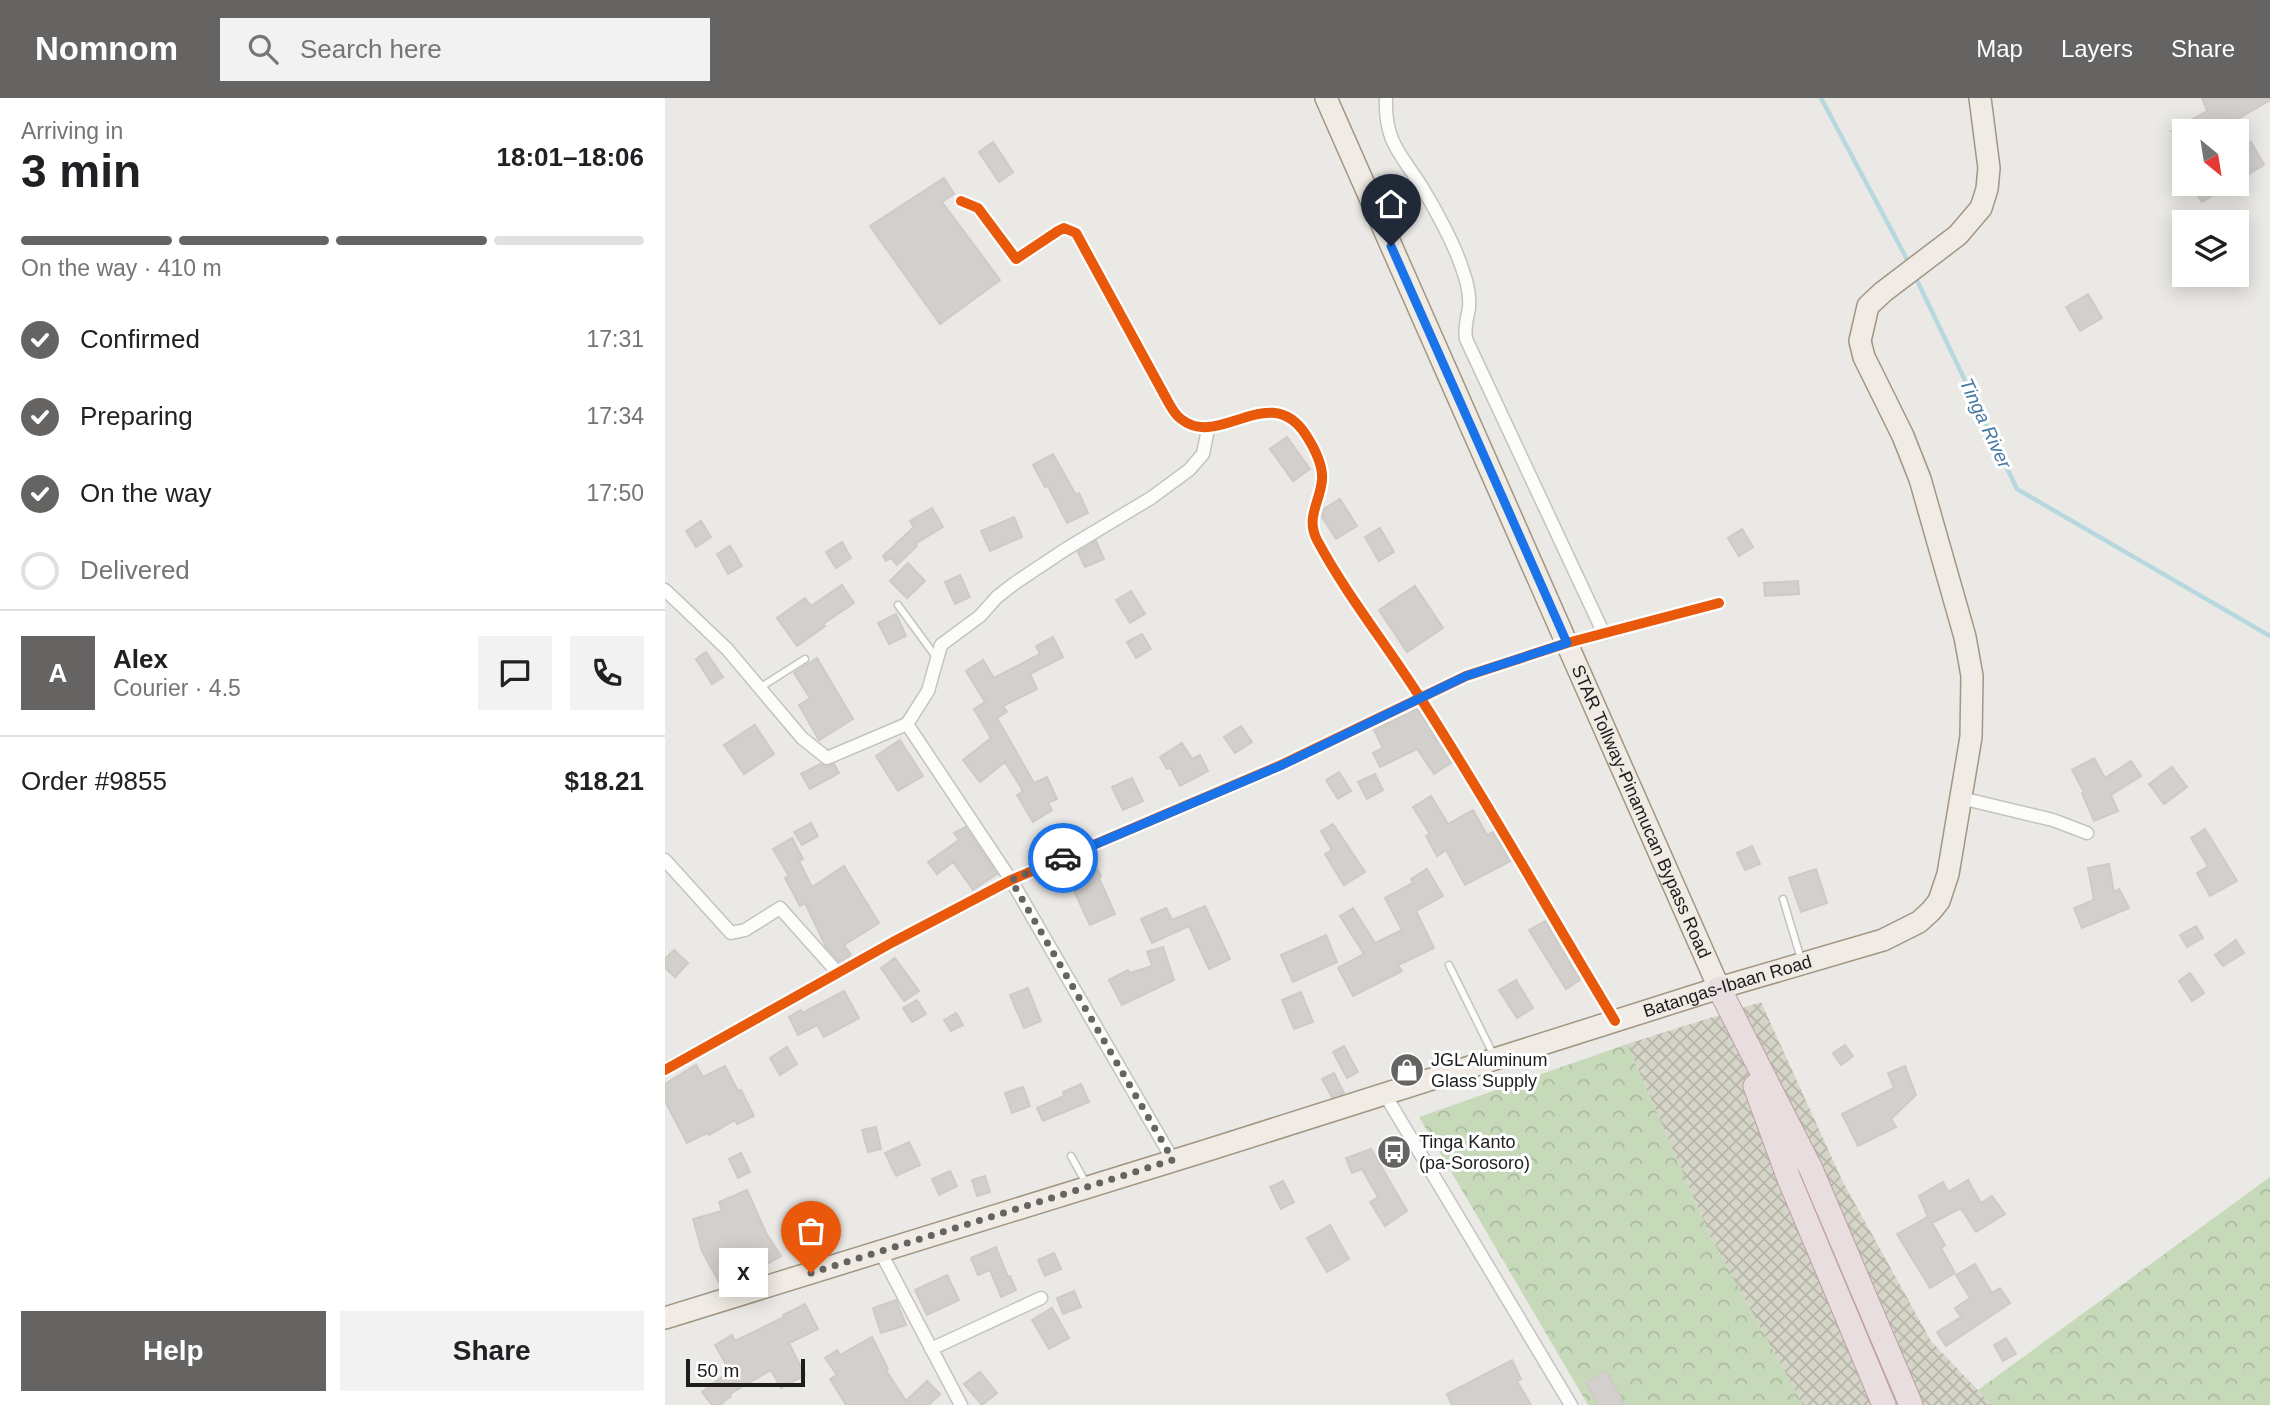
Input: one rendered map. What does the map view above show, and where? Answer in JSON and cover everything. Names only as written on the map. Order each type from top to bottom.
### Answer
[{"type":"highway","points":[[1719,988],[1789,1179],[1884,1405]]},
{"type":"highway","points":[[1719,988],[1811,1169],[1911,1405]]},
{"type":"main road","name":"STAR Tollway-Pinamucan Bypass Road","points":[[1326,98],[1719,988]]},
{"type":"main road","name":"Batangas-Ibaan Road","points":[[665,1318],[1719,988],[1883,940],[1919,922],[1931,911],[1945,888],[1961,798],[1971,737],[1972,676],[1965,637],[1920,479],[1903,436],[1864,357],[1860,341],[1868,306],[1971,223],[1981,208],[1987,189],[1989,168],[1980,98]]},
{"type":"street","points":[[1386,98],[1386,123],[1391,140],[1403,162],[1427,194],[1463,272],[1469,307],[1464,329],[1465,340],[1604,634]]},
{"type":"street","points":[[961,201],[978,208],[1016,259],[1064,228],[1076,233],[1181,420],[1208,429],[1262,412],[1280,414],[1295,421],[1306,435],[1320,464],[1322,479],[1311,523],[1315,537],[1358,608],[1421,698],[1615,1021]]},
{"type":"street","points":[[665,590],[727,649],[802,738],[827,758],[907,724],[928,691],[941,645],[979,616],[1005,590],[1066,549],[1151,498],[1189,470],[1203,454],[1208,429]]},
{"type":"street","points":[[665,1070],[1011,880],[1282,765],[1466,676],[1567,643],[1719,603]]},
{"type":"street","points":[[907,724],[1011,880],[1173,1160]]},
{"type":"street","points":[[1961,798],[2053,820],[2087,833]]},
{"type":"street","points":[[665,860],[731,933],[745,930],[780,908],[838,973]]},
{"type":"street","points":[[1384,1093],[1571,1405]]},
{"type":"street","points":[[880,1251],[961,1405]]},
{"type":"street","points":[[931,1349],[1041,1298]]},
{"type":"lane","points":[[898,605],[936,657]]},
{"type":"lane","points":[[761,687],[805,659]]},
{"type":"lane","points":[[1783,899],[1803,964]]},
{"type":"lane","points":[[1449,965],[1495,1059]]},
{"type":"lane","points":[[1071,1156],[1088,1187]]},
{"type":"shaded area","points":[[1761,1002],[1842,1180],[1931,1341],[1992,1405],[1803,1405],[1710,1236],[1627,1044]]},
{"type":"green space","points":[[1627,1044],[1710,1236],[1803,1405],[1588,1405],[1419,1117]]},
{"type":"green space","points":[[2270,1177],[2270,1405],[1992,1405],[1978,1390]]},
{"type":"building","points":[[2202,98],[2270,98],[2238,119],[2193,119],[2207,111]]},
{"type":"building","points":[[993,142],[1013,172],[999,182],[979,152]]},
{"type":"building","points":[[2251,142],[2264,165],[2249,174],[2249,143]]},
{"type":"building","points":[[944,178],[954,194],[942,202],[1000,280],[940,324],[870,226]]},
{"type":"building","points":[[2198,196],[2211,196],[2202,202]]},
{"type":"building","points":[[2088,294],[2102,318],[2080,331],[2066,307]]},
{"type":"building","points":[[1287,437],[1310,469],[1293,481],[1270,449]]},
{"type":"building","points":[[1053,454],[1076,495],[1079,493],[1088,513],[1067,523],[1048,486],[1045,487],[1033,465]]},
{"type":"building","points":[[1340,499],[1357,526],[1336,539],[1322,517],[1324,509]]},
{"type":"building","points":[[932,508],[943,527],[915,544],[917,546],[897,565],[891,558],[886,561],[883,556],[914,527],[910,521]]},
{"type":"building","points":[[1014,517],[1022,537],[990,551],[981,531]]},
{"type":"building","points":[[701,521],[711,537],[696,547],[686,531]]},
{"type":"building","points":[[1380,528],[1394,552],[1379,561],[1365,537]]},
{"type":"building","points":[[1742,529],[1753,547],[1739,556],[1728,538]]},
{"type":"building","points":[[1096,541],[1104,559],[1085,567],[1078,552]]},
{"type":"building","points":[[842,542],[851,558],[836,568],[826,552]]},
{"type":"building","points":[[730,546],[742,566],[728,574],[717,554]]},
{"type":"building","points":[[908,563],[925,581],[907,598],[890,581]]},
{"type":"building","points":[[960,575],[970,597],[955,604],[945,582]]},
{"type":"building","points":[[1798,581],[1799,594],[1765,596],[1764,583]]},
{"type":"building","points":[[842,585],[854,603],[797,646],[777,618],[805,598],[811,606]]},
{"type":"building","points":[[1415,586],[1443,628],[1407,652],[1379,610]]},
{"type":"building","points":[[1131,591],[1145,614],[1130,623],[1116,600]]},
{"type":"building","points":[[896,614],[906,636],[889,644],[878,623]]},
{"type":"building","points":[[1142,634],[1151,649],[1136,658],[1127,642]]},
{"type":"building","points":[[1053,637],[1063,657],[1030,674],[1037,689],[1003,706],[1007,712],[997,718],[1034,783],[1047,777],[1057,799],[1048,803],[1052,810],[1033,822],[1017,795],[1023,791],[1005,762],[980,782],[963,760],[991,738],[974,709],[985,702],[966,671],[983,660],[994,678],[1040,654],[1036,646]]},
{"type":"building","points":[[706,652],[723,677],[712,684],[696,659]]},
{"type":"building","points":[[817,658],[853,719],[819,740],[799,705],[810,698],[794,673]]},
{"type":"building","points":[[1417,709],[1451,763],[1434,774],[1417,749],[1380,767],[1373,753],[1383,748],[1374,730]]},
{"type":"building","points":[[755,725],[774,754],[744,774],[724,745]]},
{"type":"building","points":[[1241,726],[1252,742],[1235,753],[1224,737]]},
{"type":"building","points":[[900,740],[923,776],[898,791],[876,756]]},
{"type":"building","points":[[1182,743],[1192,759],[1200,755],[1208,771],[1180,786],[1170,767],[1167,769],[1160,757]]},
{"type":"building","points":[[2094,758],[2105,778],[2131,761],[2141,776],[2111,795],[2118,811],[2094,821],[2082,793],[2084,792],[2072,770]]},
{"type":"building","points":[[820,764],[827,767],[834,764],[839,773],[810,789],[801,774]]},
{"type":"building","points":[[2172,767],[2187,787],[2164,804],[2149,784]]},
{"type":"building","points":[[1339,772],[1351,791],[1338,799],[1326,780]]},
{"type":"building","points":[[1375,774],[1383,790],[1367,799],[1358,782]]},
{"type":"building","points":[[1132,778],[1143,801],[1123,810],[1112,787]]},
{"type":"building","points":[[1431,796],[1448,824],[1473,810],[1487,835],[1493,832],[1510,861],[1465,885],[1446,850],[1437,856],[1426,836],[1430,834],[1413,807]]},
{"type":"building","points":[[811,823],[818,836],[802,845],[794,832]]},
{"type":"building","points":[[1333,824],[1365,872],[1344,885],[1325,854],[1332,850],[1321,831]]},
{"type":"building","points":[[965,827],[997,874],[973,890],[953,862],[937,874],[928,862],[959,840],[954,833]]},
{"type":"building","points":[[2205,829],[2237,881],[2210,896],[2197,873],[2208,866],[2191,838]]},
{"type":"building","points":[[792,838],[803,859],[799,861],[812,887],[844,866],[879,923],[844,945],[851,955],[840,962],[826,947],[805,903],[800,906],[785,878],[789,876],[773,849]]},
{"type":"building","points":[[1752,846],[1760,864],[1745,870],[1737,853]]},
{"type":"building","points":[[1090,856],[1101,876],[1099,878],[1115,914],[1090,925],[1062,870]]},
{"type":"building","points":[[2109,864],[2114,892],[2119,889],[2129,908],[2082,928],[2074,908],[2094,900],[2088,868]]},
{"type":"building","points":[[1427,869],[1443,896],[1416,911],[1434,948],[1398,965],[1402,971],[1353,996],[1338,968],[1364,954],[1340,916],[1353,908],[1375,943],[1402,930],[1385,898],[1413,883],[1411,879]]},
{"type":"building","points":[[1816,869],[1827,903],[1801,912],[1789,878]]},
{"type":"building","points":[[1205,906],[1230,959],[1209,969],[1189,926],[1152,943],[1141,919],[1166,908],[1172,920]]},
{"type":"building","points":[[1545,921],[1580,980],[1566,989],[1529,930]]},
{"type":"building","points":[[2196,926],[2203,938],[2187,947],[2180,935]]},
{"type":"building","points":[[1326,935],[1337,962],[1293,982],[1281,955]]},
{"type":"building","points":[[2236,940],[2244,953],[2223,966],[2215,955]]},
{"type":"building","points":[[1163,947],[1174,980],[1122,1005],[1109,980],[1128,970],[1130,973],[1152,966],[1147,952]]},
{"type":"building","points":[[674,950],[688,963],[675,977],[665,968],[665,959]]},
{"type":"building","points":[[895,958],[919,991],[904,1001],[881,968]]},
{"type":"building","points":[[2190,973],[2204,993],[2192,1001],[2179,981]]},
{"type":"building","points":[[1516,980],[1533,1008],[1517,1018],[1499,990]]},
{"type":"building","points":[[1028,988],[1041,1021],[1024,1028],[1010,995]]},
{"type":"building","points":[[844,991],[859,1018],[824,1037],[817,1025],[798,1035],[789,1017]]},
{"type":"building","points":[[1301,992],[1313,1022],[1294,1029],[1282,1000]]},
{"type":"building","points":[[917,1000],[926,1014],[912,1022],[903,1008]]},
{"type":"building","points":[[956,1013],[963,1025],[951,1031],[944,1020]]},
{"type":"building","points":[[1845,1045],[1853,1056],[1841,1065],[1833,1053]]},
{"type":"building","points":[[1344,1046],[1358,1072],[1347,1078],[1333,1052]]},
{"type":"building","points":[[787,1047],[797,1064],[780,1075],[770,1058]]},
{"type":"building","points":[[1415,1055],[1418,1069],[1406,1074],[1402,1057]]},
{"type":"building","points":[[696,1065],[703,1077],[725,1066],[754,1116],[737,1124],[735,1120],[709,1135],[707,1133],[687,1143],[665,1101],[665,1084]]},
{"type":"building","points":[[1905,1066],[1916,1095],[1891,1119],[1896,1127],[1858,1146],[1842,1114],[1894,1088],[1888,1073]]},
{"type":"building","points":[[1334,1073],[1344,1093],[1332,1097],[1322,1079]]},
{"type":"building","points":[[1081,1084],[1089,1102],[1043,1121],[1037,1108],[1064,1096],[1063,1092]]},
{"type":"building","points":[[1023,1087],[1030,1106],[1012,1113],[1005,1093]]},
{"type":"building","points":[[876,1127],[881,1149],[868,1152],[862,1130]]},
{"type":"building","points":[[909,1142],[920,1165],[896,1176],[885,1153]]},
{"type":"building","points":[[1371,1149],[1407,1211],[1385,1226],[1370,1202],[1378,1197],[1362,1169],[1352,1173],[1346,1158]]},
{"type":"building","points":[[741,1153],[750,1172],[738,1178],[729,1159]]},
{"type":"building","points":[[950,1171],[957,1186],[939,1195],[932,1179]]},
{"type":"building","points":[[985,1176],[990,1192],[977,1196],[972,1180]]},
{"type":"building","points":[[1968,1180],[1981,1203],[1992,1196],[2005,1214],[1976,1232],[1959,1209],[1932,1223],[1945,1245],[1941,1248],[1955,1273],[1930,1288],[1897,1234],[1928,1217],[1919,1196],[1943,1182],[1948,1192]]},
{"type":"building","points":[[1283,1181],[1294,1202],[1281,1209],[1270,1187]]},
{"type":"building","points":[[747,1190],[766,1233],[781,1256],[757,1270],[753,1263],[719,1282],[702,1251],[693,1219],[722,1211],[719,1202]]},
{"type":"building","points":[[1330,1225],[1349,1259],[1327,1272],[1307,1238]]},
{"type":"building","points":[[996,1247],[1016,1290],[1001,1297],[990,1270],[978,1275],[971,1258]]},
{"type":"building","points":[[1054,1253],[1061,1269],[1045,1276],[1038,1260]]},
{"type":"building","points":[[1975,1264],[1992,1293],[2000,1288],[2010,1303],[1946,1346],[1937,1332],[1961,1317],[1955,1308],[1970,1298],[1956,1275]]},
{"type":"building","points":[[947,1275],[959,1300],[927,1315],[915,1290]]},
{"type":"building","points":[[1074,1291],[1081,1307],[1063,1314],[1057,1298]]},
{"type":"building","points":[[896,1300],[906,1325],[881,1333],[873,1308]]},
{"type":"building","points":[[805,1304],[818,1329],[789,1343],[805,1375],[781,1388],[771,1370],[730,1394],[720,1405],[712,1405],[702,1392],[730,1371],[715,1345],[732,1335],[735,1341]]},
{"type":"building","points":[[1052,1308],[1069,1338],[1049,1349],[1032,1320]]},
{"type":"building","points":[[872,1337],[888,1369],[886,1370],[906,1401],[927,1381],[940,1394],[929,1405],[846,1405],[830,1379],[837,1375],[825,1358],[837,1350],[840,1355]]},
{"type":"building","points":[[2006,1338],[2016,1354],[2003,1361],[1994,1345]]},
{"type":"building","points":[[1512,1360],[1521,1379],[1517,1381],[1531,1405],[1452,1405],[1447,1394]]},
{"type":"building","points":[[1606,1371],[1625,1405],[1598,1405],[1586,1382]]},
{"type":"building","points":[[980,1372],[997,1393],[982,1405],[964,1384]]},
{"type":"waterway","name":"Tinga River","points":[[1821,98],[1909,263]]},
{"type":"waterway","name":"Tinga River","points":[[1914,274],[2017,489],[2270,636]]},
{"type":"cycle path","points":[[961,201],[978,208],[1016,259],[1064,228],[1076,233],[1176,415],[1181,419],[1196,426],[1211,427],[1261,414],[1277,413],[1292,420],[1306,435],[1317,456],[1322,474],[1313,516],[1317,540],[1341,581],[1446,739],[1615,1021]]},
{"type":"cycle path","points":[[665,1070],[893,942],[1011,880],[1281,765],[1466,676],[1567,643],[1719,603]]},
{"type":"way so far","points":[[811,1273],[1173,1160],[1011,880],[1063,858]]},
{"type":"place","name":"JGL Aluminum Glass Supply","points":[[1407,1070]]},
{"type":"place","name":"Tinga Kanto (pa-Sorosoro)","points":[[1394,1152]]},
{"type":"place","name":"x","points":[[811,1273]]},
{"type":"route","points":[[1063,858],[1282,765],[1466,676],[1567,643],[1391,246]]}]
